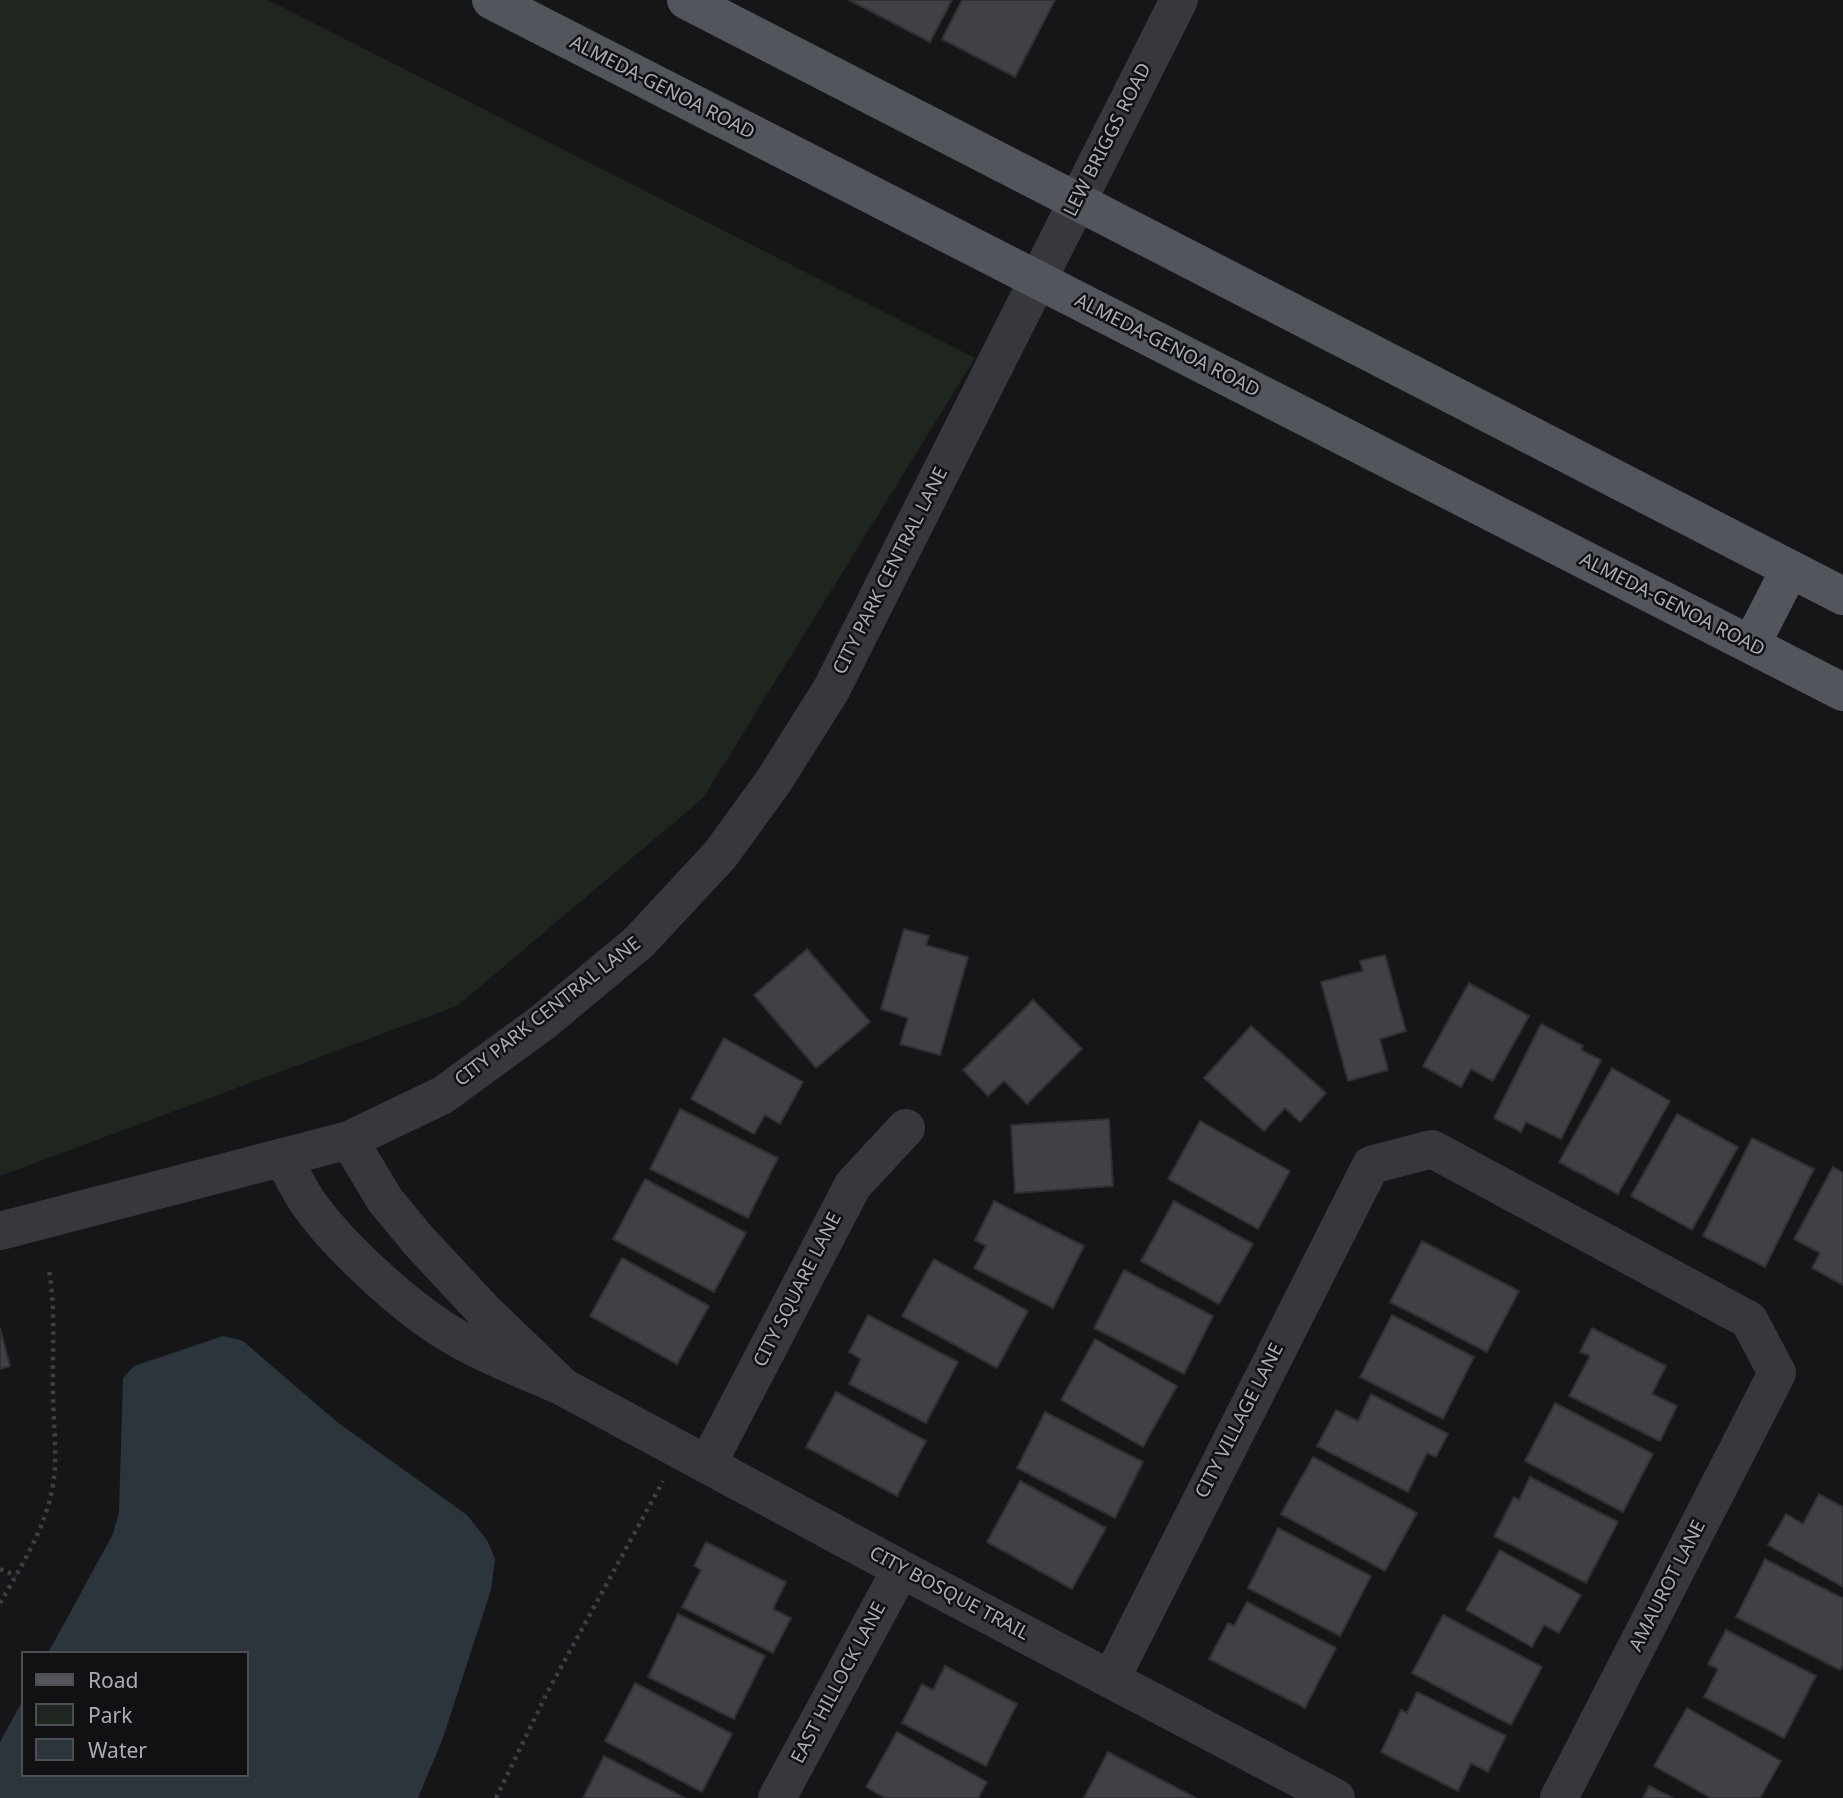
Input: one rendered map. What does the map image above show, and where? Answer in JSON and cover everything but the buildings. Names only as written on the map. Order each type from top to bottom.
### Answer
[{"type":"main road","name":"ALMEDA-GENOA ROAD","points":[[491,0],[1843,692]]},
{"type":"main road","points":[[686,0],[1843,596]]},
{"type":"main road","points":[[1751,645],[1790,569]]},
{"type":"street","name":"LEW BRIGGS ROAD","points":[[1038,280],[1179,0]]},
{"type":"street","name":"CITY PARK CENTRAL LANE","points":[[0,1231],[349,1140],[443,1094],[542,1022],[639,942],[720,855],[773,782],[831,690],[1038,280]]},
{"type":"street","name":"CITY SQUARE LANE","points":[[694,1457],[853,1185],[906,1128]]},
{"type":"street","points":[[349,1140],[385,1200],[418,1240],[484,1311],[563,1387]]},
{"type":"street","name":"AMAUROT LANE","points":[[1371,1165],[1432,1149],[1749,1320],[1777,1373],[1559,1798]]},
{"type":"street","points":[[283,1157],[309,1204],[354,1255],[393,1291],[442,1329],[563,1387]]},
{"type":"street","name":"CITY VILLAGE LANE","points":[[1111,1679],[1371,1165]]},
{"type":"street","name":"CITY BOSQUE TRAIL","points":[[563,1387],[1111,1679],[1292,1788],[1336,1798]]},
{"type":"street","name":"EAST HILLOCK LANE","points":[[777,1798],[901,1569]]},
{"type":"path","points":[[0,1603],[32,1545],[53,1486],[56,1456],[53,1294],[49,1270]]},
{"type":"path","points":[[496,1798],[548,1691],[694,1457]]},
{"type":"path","points":[[0,1569],[16,1576]]},
{"type":"green space","points":[[0,0],[268,0],[975,358],[703,798],[457,1006],[0,1176]]},
{"type":"water","points":[[223,1336],[243,1341],[337,1422],[467,1515],[487,1540],[495,1559],[491,1590],[443,1738],[418,1798],[0,1798],[0,1742],[21,1704],[21,1777],[248,1777],[248,1651],[49,1651],[113,1534],[119,1512],[123,1378],[134,1366]]}]
